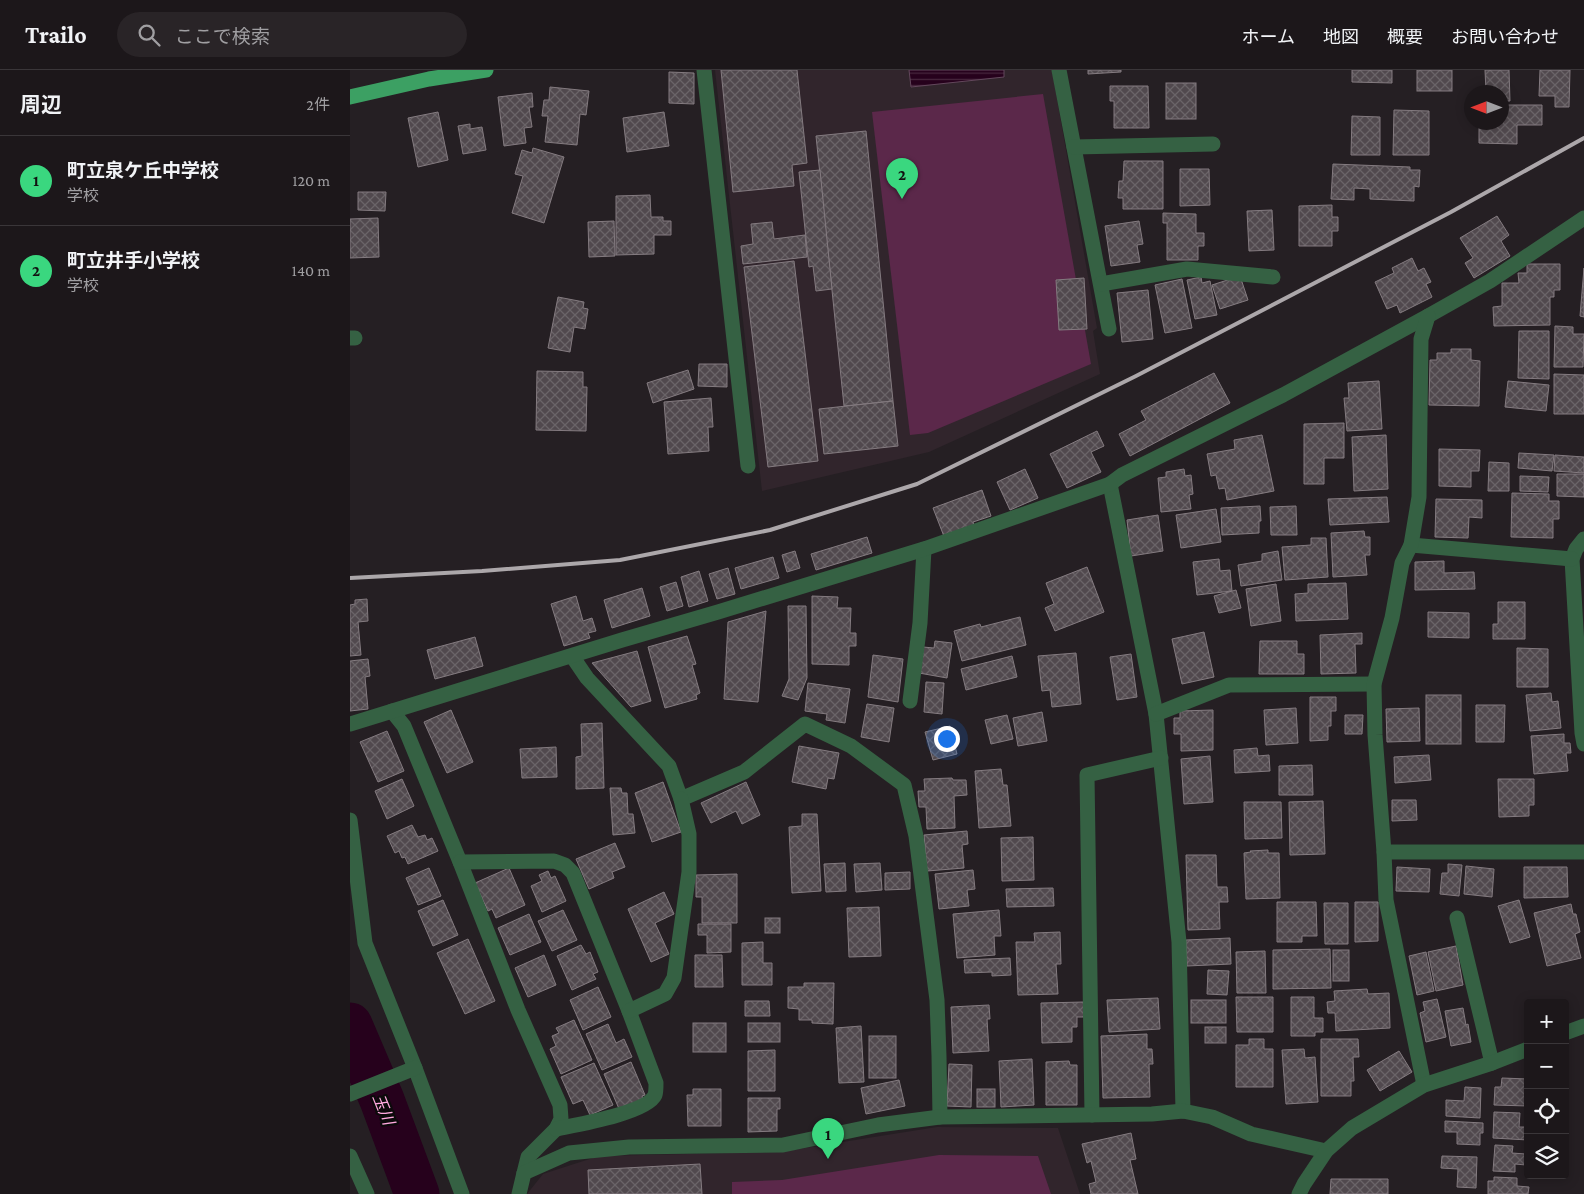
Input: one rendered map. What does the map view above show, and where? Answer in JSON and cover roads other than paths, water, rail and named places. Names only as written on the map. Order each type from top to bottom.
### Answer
[{"type":"main road","points":[[350,96],[486,70]]},
{"type":"street","points":[[704,70],[748,466]]},
{"type":"street","points":[[1059,70],[1110,329]]},
{"type":"street","points":[[1074,147],[1213,144]]},
{"type":"street","points":[[350,724],[924,549],[1110,484],[1122,475],[1283,395],[1428,316],[1490,281],[1584,218]]},
{"type":"street","points":[[1101,284],[1187,269],[1273,277]]},
{"type":"street","points":[[1424,1085],[1386,900],[1374,735],[1374,684],[1392,618],[1402,563],[1411,545],[1419,497],[1421,339],[1428,316]]},
{"type":"street","points":[[1110,484],[1156,714],[1179,942],[1183,1111]]},
{"type":"street","points":[[1584,539],[1576,549],[1572,559],[1584,744]]},
{"type":"street","points":[[1411,545],[1572,559]]},
{"type":"street","points":[[910,700],[920,623],[924,549]]},
{"type":"street","points":[[572,656],[587,678],[669,766],[681,799],[689,834],[689,872],[674,978],[665,994],[629,1011]]},
{"type":"street","points":[[1156,714],[1229,685],[1374,684]]},
{"type":"street","points":[[392,711],[404,726],[518,1010],[560,1105],[561,1119],[556,1129],[528,1157],[519,1194]]},
{"type":"street","points":[[681,799],[744,772],[805,724],[851,746],[904,785],[916,836],[937,1000],[940,1117]]},
{"type":"street","points":[[1092,1115],[1087,775],[1161,758]]},
{"type":"street","points":[[350,820],[364,944],[415,1068],[462,1194]]},
{"type":"street","points":[[1384,852],[1584,852]]},
{"type":"street","points":[[460,862],[554,861],[565,865],[573,873],[656,1083],[654,1095],[649,1102],[629,1112],[556,1129]]},
{"type":"street","points":[[1457,918],[1492,1063]]},
{"type":"street","points":[[1569,1032],[1584,1026]]},
{"type":"street","points":[[1299,1194],[1326,1151],[1352,1128],[1424,1085],[1492,1063],[1524,1050]]},
{"type":"street","points":[[350,1094],[415,1068]]},
{"type":"street","points":[[524,1174],[568,1153],[629,1147],[783,1145],[878,1125],[940,1117],[1152,1114],[1183,1111],[1212,1117],[1251,1134],[1326,1151]]},
{"type":"street","points":[[350,1156],[367,1194]]},
{"type":"waterway","name":"玉川","points":[[350,1025],[382,1100],[417,1194]]},
{"type":"railway","points":[[350,578],[482,571],[620,560],[770,530],[917,484],[1136,376],[1451,212],[1584,138]]},
{"type":"place","name":"町立井手小学校","points":[[902,199]]},
{"type":"place","name":"町立泉ケ丘中学校","points":[[828,1159]]}]
